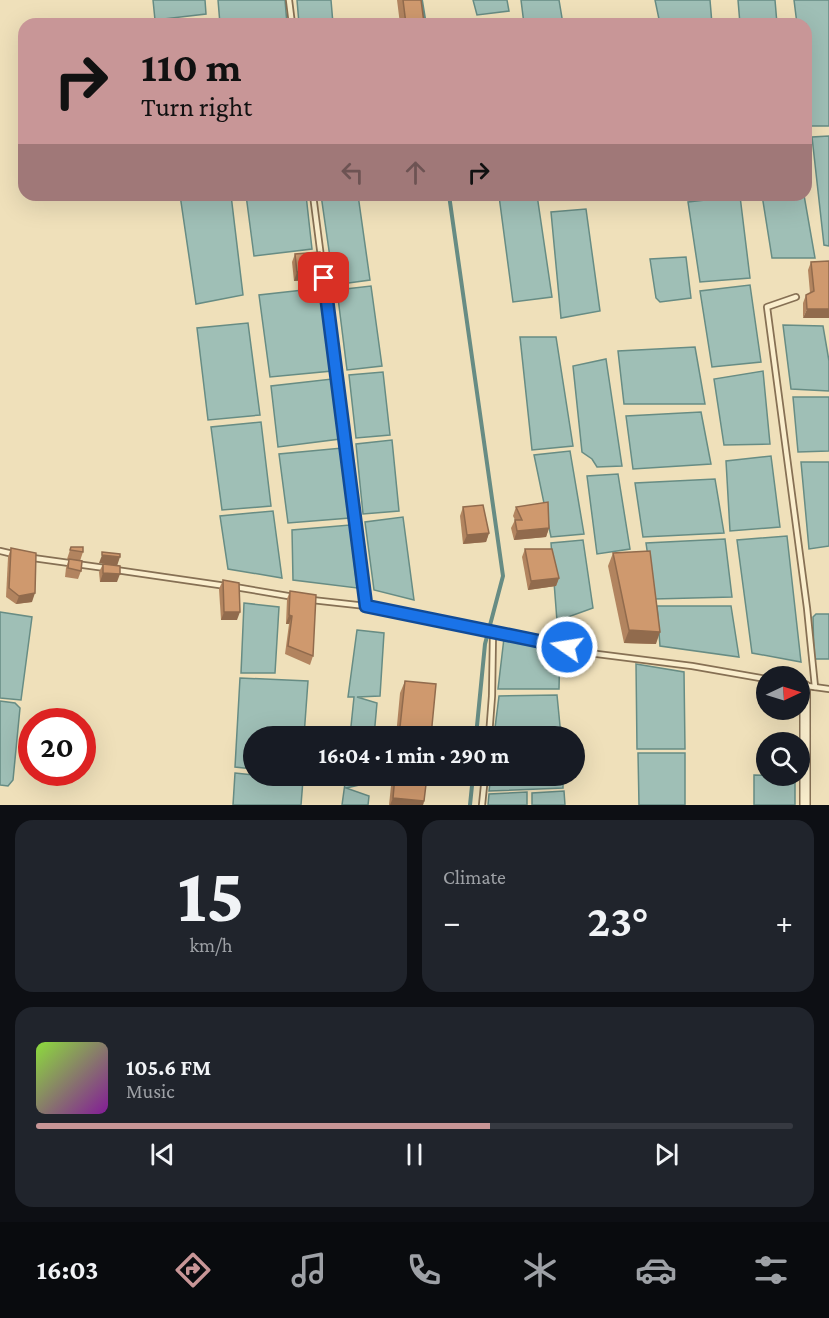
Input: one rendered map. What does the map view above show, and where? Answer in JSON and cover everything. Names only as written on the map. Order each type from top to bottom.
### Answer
[{"type":"street","points":[[805,805],[806,720]]},
{"type":"lane","points":[[289,0],[291,18]]},
{"type":"lane","points":[[315,201],[366,606]]},
{"type":"lane","points":[[796,297],[767,307],[807,608],[806,666]]},
{"type":"lane","points":[[0,551],[16,555]]},
{"type":"lane","points":[[27,556],[366,606],[590,653],[692,666],[756,677]]},
{"type":"lane","points":[[490,726],[493,633]]},
{"type":"lane","points":[[810,687],[829,689]]},
{"type":"lane","points":[[482,805],[484,786]]},
{"type":"water","points":[[153,0],[205,0],[206,14],[155,18]]},
{"type":"water","points":[[218,0],[285,0],[286,18],[220,18]]},
{"type":"water","points":[[297,0],[331,0],[332,18],[298,18]]},
{"type":"water","points":[[473,0],[507,0],[509,11],[477,15]]},
{"type":"water","points":[[521,0],[559,0],[562,18],[523,18]]},
{"type":"water","points":[[655,0],[710,0],[712,18],[659,18]]},
{"type":"water","points":[[738,0],[775,0],[776,18],[740,18]]},
{"type":"water","points":[[794,0],[829,0],[829,126],[812,126],[812,18],[796,18]]},
{"type":"water","points":[[829,136],[829,246],[824,245],[812,137]]},
{"type":"water","points":[[181,201],[232,201],[243,295],[196,304]]},
{"type":"water","points":[[247,201],[307,201],[312,249],[254,256]]},
{"type":"water","points":[[322,201],[359,201],[370,280],[334,285]]},
{"type":"water","points":[[500,201],[538,201],[552,297],[513,302]]},
{"type":"water","points":[[741,201],[750,278],[700,282],[688,202]]},
{"type":"water","points":[[763,201],[805,201],[815,258],[772,258]]},
{"type":"water","points":[[586,209],[600,311],[561,318],[551,212]]},
{"type":"water","points":[[686,257],[691,298],[660,302],[656,298],[650,259]]},
{"type":"water","points":[[750,285],[761,362],[712,367],[700,291]]},
{"type":"water","points":[[371,286],[382,366],[347,370],[337,290]]},
{"type":"water","points":[[321,288],[332,371],[270,377],[259,295]]},
{"type":"water","points":[[248,323],[260,415],[208,420],[197,328]]},
{"type":"water","points":[[783,325],[823,326],[829,361],[829,391],[791,389]]},
{"type":"water","points":[[520,337],[556,337],[573,446],[532,450]]},
{"type":"water","points":[[695,347],[705,404],[624,404],[618,351]]},
{"type":"water","points":[[606,359],[622,466],[597,467],[592,459],[582,452],[573,366]]},
{"type":"water","points":[[763,371],[770,444],[724,445],[714,379]]},
{"type":"water","points":[[383,372],[390,435],[356,438],[349,375]]},
{"type":"water","points":[[332,379],[340,439],[278,447],[271,386]]},
{"type":"water","points":[[793,397],[829,397],[829,451],[798,452]]},
{"type":"water","points":[[701,412],[711,464],[633,469],[626,416]]},
{"type":"water","points":[[261,422],[271,506],[222,510],[211,427]]},
{"type":"water","points":[[392,440],[399,511],[363,514],[356,444]]},
{"type":"water","points":[[342,448],[350,518],[288,523],[279,454]]},
{"type":"water","points":[[570,451],[584,534],[551,537],[534,455]]},
{"type":"water","points":[[771,456],[780,527],[730,531],[726,461]]},
{"type":"water","points":[[801,462],[829,462],[829,546],[809,549]]},
{"type":"water","points":[[618,474],[630,549],[597,554],[587,476]]},
{"type":"water","points":[[715,479],[724,533],[643,537],[635,483]]},
{"type":"water","points":[[273,511],[282,578],[228,569],[220,516]]},
{"type":"water","points":[[403,517],[414,600],[374,590],[365,522]]},
{"type":"water","points":[[350,525],[357,588],[293,580],[292,530]]},
{"type":"water","points":[[787,536],[801,662],[752,653],[737,540]]},
{"type":"water","points":[[725,539],[732,597],[654,599],[646,543]]},
{"type":"water","points":[[583,540],[593,608],[557,621],[551,543]]},
{"type":"water","points":[[244,603],[279,607],[275,673],[241,673]]},
{"type":"water","points":[[657,606],[731,606],[739,657],[660,646]]},
{"type":"water","points":[[0,612],[32,617],[21,700],[0,698]]},
{"type":"water","points":[[816,614],[829,614],[829,659],[814,659],[813,617]]},
{"type":"water","points":[[357,630],[384,633],[380,696],[357,697],[377,703],[375,726],[351,726],[354,697],[348,697]]},
{"type":"water","points":[[504,638],[560,645],[559,689],[498,689]]},
{"type":"water","points":[[636,664],[684,672],[685,749],[637,749]]},
{"type":"water","points":[[240,678],[308,681],[305,726],[243,726],[243,768],[235,767]]},
{"type":"water","points":[[557,695],[560,726],[495,726],[499,696]]},
{"type":"water","points":[[0,701],[15,703],[20,708],[18,708],[13,780],[8,786],[0,785]]},
{"type":"water","points":[[638,753],[685,753],[685,805],[639,805]]},
{"type":"water","points":[[235,773],[243,774],[243,786],[303,786],[301,805],[233,805]]},
{"type":"water","points":[[754,775],[756,775],[756,786],[795,786],[795,805],[754,805]]},
{"type":"water","points":[[345,786],[355,786],[346,788],[369,796],[368,805],[342,805]]},
{"type":"water","points":[[490,786],[563,786],[563,788],[489,791]]},
{"type":"water","points":[[564,791],[565,805],[532,805],[532,793]]},
{"type":"water","points":[[527,792],[527,805],[488,805],[489,794]]},
{"type":"building","points":[[403,0],[421,0],[423,18],[405,18]]},
{"type":"building","points":[[320,252],[322,270],[297,272],[295,254]]},
{"type":"building","points":[[829,261],[829,309],[807,309],[806,295],[814,291],[811,262]]},
{"type":"building","points":[[548,502],[549,528],[517,531],[515,520],[522,520],[516,507]]},
{"type":"building","points":[[483,505],[489,533],[467,535],[463,507]]},
{"type":"building","points":[[71,547],[83,547],[83,552],[70,550]]},
{"type":"building","points":[[11,548],[36,553],[35,593],[19,596],[9,588]]},
{"type":"building","points":[[525,549],[552,549],[559,578],[531,581]]},
{"type":"building","points":[[650,551],[660,632],[629,630],[613,553]]},
{"type":"building","points":[[102,552],[120,554],[120,557],[102,555]]},
{"type":"building","points":[[69,559],[82,561],[81,571],[68,568]]},
{"type":"building","points":[[103,564],[120,566],[120,574],[103,573]]},
{"type":"building","points":[[223,580],[239,583],[240,612],[224,612]]},
{"type":"building","points":[[290,591],[316,595],[313,656],[288,646],[292,616],[289,615]]},
{"type":"building","points":[[405,681],[436,684],[432,726],[400,726]]},
{"type":"building","points":[[394,786],[426,786],[424,801],[393,798]]},
{"type":"waterway","points":[[421,0],[424,18]]},
{"type":"waterway","points":[[450,201],[503,576],[485,644],[477,726]]},
{"type":"waterway","points":[[470,805],[472,786]]},
{"type":"route","points":[[324,278],[366,606],[567,647]]}]
